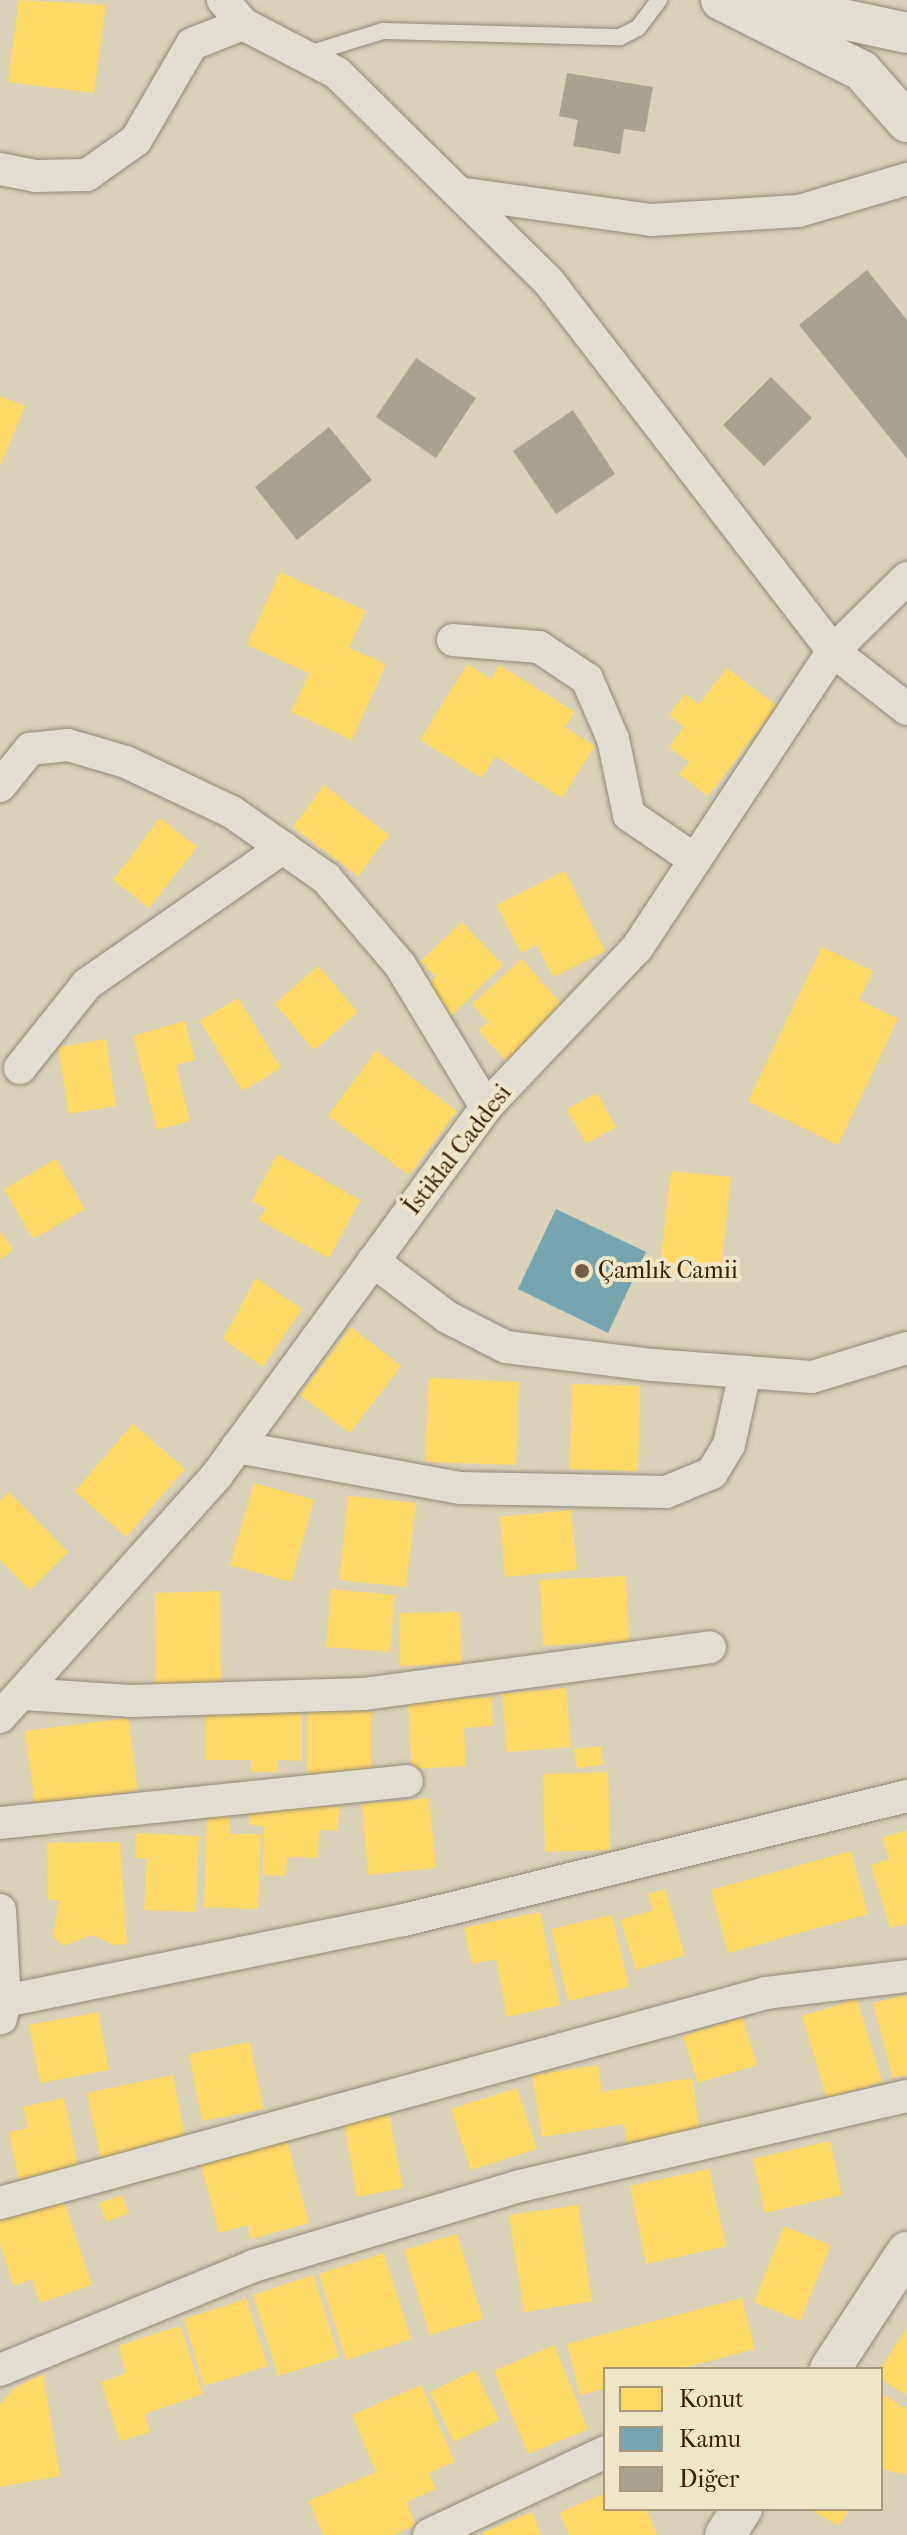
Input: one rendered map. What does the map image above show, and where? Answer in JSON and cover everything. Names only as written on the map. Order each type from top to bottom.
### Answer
[{"type":"street","points":[[721,0],[862,71],[907,122]]},
{"type":"street","points":[[752,0],[907,33]]},
{"type":"street","points":[[0,169],[35,176],[87,175],[136,140],[192,44],[233,12],[337,73],[549,282],[833,651],[907,709]]},
{"type":"street","points":[[459,193],[651,220],[799,211],[907,179]]},
{"type":"street","name":"İstiklal Caddesi","points":[[0,1717],[237,1447],[486,1107],[637,948],[833,651],[907,578]]},
{"type":"street","points":[[453,640],[539,647],[587,679],[613,739],[629,815],[695,860]]},
{"type":"street","points":[[0,786],[30,749],[68,745],[126,762],[232,812],[326,878],[400,965],[486,1107]]},
{"type":"street","points":[[20,1068],[87,984],[283,848]]},
{"type":"street","points":[[373,1261],[447,1317],[506,1347],[812,1377],[907,1348]]},
{"type":"street","points":[[237,1447],[461,1488],[666,1492],[712,1473],[729,1445],[745,1372]]},
{"type":"street","points":[[23,1694],[130,1701],[364,1694],[710,1647]]},
{"type":"street","points":[[0,1823],[407,1781]]},
{"type":"street","points":[[0,1910],[2,2012],[404,1920],[907,1796]]},
{"type":"street","points":[[0,2203],[766,1993],[907,1976]]},
{"type":"street","points":[[0,2370],[282,2257],[520,2186],[907,2096]]},
{"type":"street","points":[[831,2367],[901,2274]]},
{"type":"street","points":[[429,2535],[603,2453]]},
{"type":"street","points":[[725,2535],[741,2511]]},
{"type":"lane","points":[[304,56],[383,31],[620,37],[638,28],[659,0]]},
{"type":"building: Konut","points":[[19,0],[106,5],[94,93],[8,82]]},
{"type":"building: Konut","points":[[0,396],[25,406],[0,466]]},
{"type":"building: Konut","points":[[280,572],[366,611],[349,648],[386,664],[352,740],[291,712],[309,673],[247,645]]},
{"type":"building: Konut","points":[[467,664],[491,679],[499,665],[575,712],[565,727],[595,746],[562,798],[495,756],[482,778],[420,740]]},
{"type":"building: Konut","points":[[727,668],[777,706],[708,796],[679,774],[689,762],[669,747],[684,727],[669,715],[685,694],[699,704]]},
{"type":"building: Konut","points":[[324,785],[389,835],[358,876],[293,827]]},
{"type":"building: Konut","points":[[160,818],[197,847],[149,908],[113,880]]},
{"type":"building: Konut","points":[[565,871],[605,951],[553,977],[537,945],[521,953],[497,905]]},
{"type":"building: Konut","points":[[462,922],[503,965],[451,1016],[424,988],[436,977],[421,961]]},
{"type":"building: Konut","points":[[822,947],[873,971],[859,1000],[898,1019],[838,1145],[748,1101]]},
{"type":"building: Konut","points":[[522,959],[565,1008],[506,1061],[478,1030],[488,1022],[472,1004]]},
{"type":"building: Konut","points":[[318,966],[358,1012],[314,1050],[275,1004]]},
{"type":"building: Konut","points":[[238,998],[281,1068],[242,1091],[200,1021]]},
{"type":"building: Konut","points":[[185,1021],[195,1060],[176,1065],[190,1121],[157,1130],[133,1036]]},
{"type":"building: Konut","points":[[106,1039],[116,1106],[69,1114],[58,1047]]},
{"type":"building: Konut","points":[[376,1051],[457,1111],[409,1175],[328,1116]]},
{"type":"building: Konut","points":[[597,1093],[616,1127],[586,1144],[567,1109]]},
{"type":"building: Konut","points":[[277,1154],[360,1200],[329,1258],[259,1220],[266,1208],[252,1201]]},
{"type":"building: Konut","points":[[56,1159],[85,1209],[33,1239],[4,1189]]},
{"type":"building: Konut","points":[[671,1171],[731,1177],[720,1278],[659,1272]]},
{"type":"building: Konut","points":[[0,1232],[13,1250],[0,1259]]},
{"type":"building: Konut","points":[[256,1278],[302,1309],[263,1367],[223,1339]]},
{"type":"building: Konut","points":[[351,1327],[401,1366],[350,1433],[300,1395]]},
{"type":"building: Konut","points":[[429,1378],[519,1382],[516,1465],[425,1462]]},
{"type":"building: Konut","points":[[572,1384],[640,1386],[638,1471],[570,1469]]},
{"type":"building: Konut","points":[[133,1424],[185,1469],[126,1537],[75,1491]]},
{"type":"building: Konut","points":[[254,1483],[314,1500],[291,1582],[230,1565]]},
{"type":"building: Konut","points":[[9,1492],[68,1552],[30,1590],[0,1560],[0,1501]]},
{"type":"building: Konut","points":[[348,1496],[416,1503],[406,1587],[339,1580]]},
{"type":"building: Konut","points":[[571,1510],[577,1570],[505,1577],[500,1517]]},
{"type":"building: Konut","points":[[626,1576],[629,1641],[543,1646],[540,1580]]},
{"type":"building: Konut","points":[[331,1589],[395,1595],[390,1652],[326,1647]]},
{"type":"building: Konut","points":[[220,1591],[221,1686],[156,1687],[155,1593]]},
{"type":"building: Konut","points":[[460,1612],[462,1664],[400,1666],[399,1613]]},
{"type":"building: Konut","points":[[566,1688],[571,1747],[507,1752],[502,1694]]},
{"type":"building: Konut","points":[[491,1697],[493,1726],[464,1728],[466,1766],[412,1769],[408,1701]]},
{"type":"building: Konut","points":[[302,1708],[302,1761],[278,1760],[278,1772],[251,1772],[251,1760],[206,1760],[206,1709]]},
{"type":"building: Konut","points":[[308,1711],[371,1711],[371,1775],[307,1775]]},
{"type":"building: Konut","points":[[128,1718],[138,1791],[35,1805],[25,1731]]},
{"type":"building: Konut","points":[[601,1746],[603,1765],[577,1768],[574,1749]]},
{"type":"building: Konut","points":[[608,1772],[610,1850],[545,1852],[543,1774]]},
{"type":"building: Konut","points":[[429,1798],[436,1868],[368,1875],[362,1804]]},
{"type":"building: Konut","points":[[249,1804],[339,1807],[338,1830],[319,1830],[318,1858],[287,1857],[286,1876],[263,1875],[264,1826],[249,1825]]},
{"type":"building: Konut","points":[[207,1813],[229,1813],[229,1834],[261,1834],[258,1909],[204,1907]]},
{"type":"building: Konut","points":[[907,1830],[907,1923],[890,1928],[871,1865],[889,1859],[882,1838]]},
{"type":"building: Konut","points":[[136,1833],[199,1836],[196,1912],[144,1910],[147,1858],[135,1858]]},
{"type":"building: Konut","points":[[120,1842],[127,1944],[114,1945],[92,1935],[63,1946],[53,1936],[59,1901],[48,1899],[47,1843]]},
{"type":"building: Konut","points":[[851,1851],[868,1914],[728,1953],[711,1890]]},
{"type":"building: Konut","points":[[665,1889],[685,1955],[636,1970],[620,1920],[653,1910],[648,1894]]},
{"type":"building: Konut","points":[[540,1912],[560,2005],[507,2017],[496,1959],[472,1964],[464,1928]]},
{"type":"building: Konut","points":[[612,1915],[629,1987],[568,2001],[551,1929]]},
{"type":"building: Konut","points":[[907,1995],[907,2075],[893,2078],[873,2003]]},
{"type":"building: Konut","points":[[857,1999],[882,2082],[827,2099],[802,2016]]},
{"type":"building: Konut","points":[[98,2012],[109,2070],[40,2083],[29,2025]]},
{"type":"building: Konut","points":[[742,2017],[757,2065],[698,2083],[683,2036]]},
{"type":"building: Konut","points":[[250,2042],[263,2109],[202,2121],[189,2054]]},
{"type":"building: Konut","points":[[598,2065],[602,2092],[692,2078],[700,2133],[627,2144],[624,2124],[542,2137],[532,2075]]},
{"type":"building: Konut","points":[[173,2075],[186,2141],[101,2159],[87,2093]]},
{"type":"building: Konut","points":[[517,2088],[537,2149],[471,2170],[451,2109]]},
{"type":"building: Konut","points":[[64,2098],[80,2174],[20,2186],[9,2132],[28,2128],[23,2107]]},
{"type":"building: Konut","points":[[389,2114],[403,2188],[357,2197],[344,2122]]},
{"type":"building: Konut","points":[[287,2141],[309,2223],[251,2239],[248,2225],[219,2233],[201,2164]]},
{"type":"building: Konut","points":[[830,2141],[842,2195],[765,2213],[753,2159]]},
{"type":"building: Konut","points":[[709,2169],[726,2246],[646,2264],[630,2186]]},
{"type":"building: Konut","points":[[122,2195],[129,2213],[106,2222],[99,2203]]},
{"type":"building: Konut","points":[[63,2199],[92,2285],[40,2303],[32,2279],[14,2286],[0,2244],[0,2220]]},
{"type":"building: Konut","points":[[578,2205],[592,2301],[524,2312],[509,2215]]},
{"type":"building: Konut","points":[[784,2226],[831,2245],[800,2321],[754,2302]]},
{"type":"building: Konut","points":[[457,2234],[483,2319],[430,2335],[404,2250]]},
{"type":"building: Konut","points":[[384,2253],[411,2339],[346,2360],[319,2274]]},
{"type":"building: Konut","points":[[313,2275],[339,2357],[278,2376],[253,2295]]},
{"type":"building: Konut","points":[[742,2298],[755,2349],[687,2367],[603,2367],[603,2389],[580,2395],[567,2344]]},
{"type":"building: Konut","points":[[246,2299],[268,2366],[204,2386],[184,2319]]},
{"type":"building: Konut","points":[[180,2326],[203,2394],[145,2414],[150,2432],[120,2441],[101,2382],[126,2373],[118,2346]]},
{"type":"building: Konut","points":[[907,2327],[907,2396],[883,2380],[882,2367]]},
{"type":"building: Konut","points":[[554,2345],[588,2429],[528,2454],[494,2371]]},
{"type":"building: Konut","points":[[475,2370],[499,2420],[454,2442],[430,2392]]},
{"type":"building: Konut","points":[[43,2374],[60,2476],[0,2487],[0,2404],[16,2387]]},
{"type":"building: Konut","points":[[421,2385],[455,2462],[429,2473],[436,2489],[406,2502],[416,2525],[393,2535],[323,2535],[309,2501],[376,2472],[352,2415]]},
{"type":"building: Konut","points":[[883,2394],[907,2410],[907,2475],[883,2469]]},
{"type":"building: Konut","points":[[603,2494],[603,2511],[647,2511],[657,2535],[569,2535],[559,2513]]},
{"type":"building: Konut","points":[[813,2511],[849,2511],[839,2526]]},
{"type":"building: Konut","points":[[532,2512],[541,2535],[485,2535],[484,2532]]},
{"type":"building: Kamu","name":"Çamlık Camii","points":[[556,1209],[646,1252],[608,1333],[518,1289]]},
{"type":"building: Diğer","points":[[567,73],[653,87],[645,132],[624,129],[620,154],[573,146],[578,120],[559,116]]},
{"type":"building: Diğer","points":[[867,270],[907,320],[907,459],[799,325]]},
{"type":"building: Diğer","points":[[416,358],[476,398],[436,458],[376,417]]},
{"type":"building: Diğer","points":[[771,377],[812,418],[764,466],[723,425]]},
{"type":"building: Diğer","points":[[573,410],[615,474],[556,514],[513,451]]},
{"type":"building: Diğer","points":[[329,427],[372,480],[297,540],[255,487]]},
{"type":"place","name":"Çamlık Camii","points":[[582,1271]]}]
